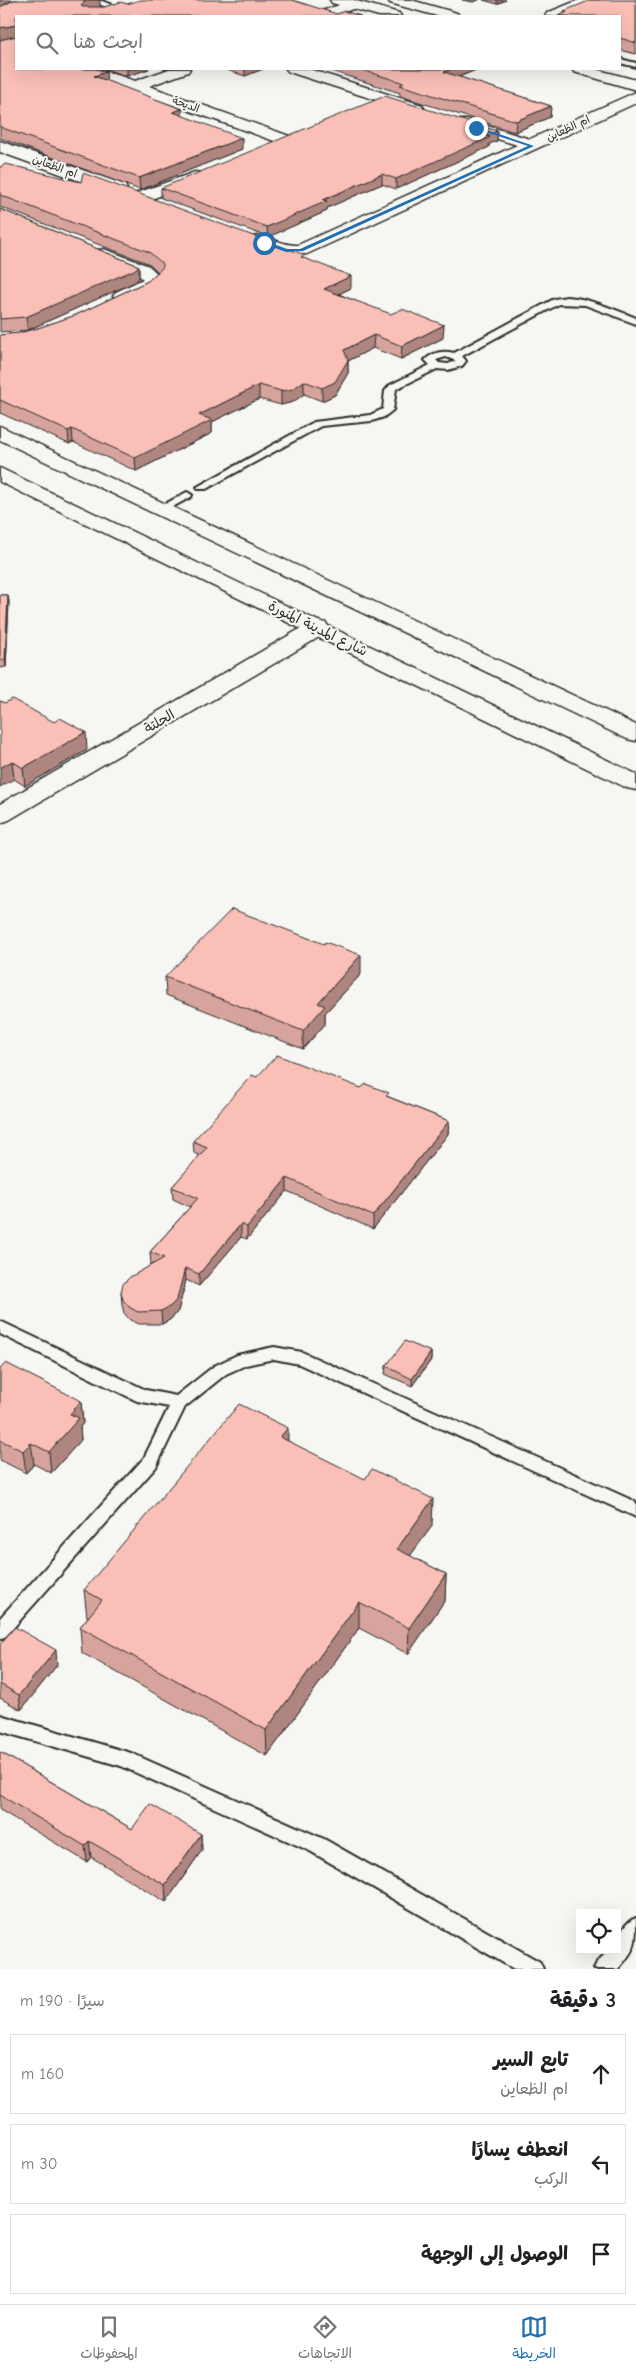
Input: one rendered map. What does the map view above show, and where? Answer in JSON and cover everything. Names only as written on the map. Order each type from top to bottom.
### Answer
[{"type":"street","points":[[337,0],[391,15]]},
{"type":"street","points":[[395,0],[448,15]]},
{"type":"street","points":[[554,15],[591,0]]},
{"type":"street","points":[[95,15],[133,3]]},
{"type":"street","points":[[325,15],[353,4]]},
{"type":"street","points":[[621,66],[634,86]]},
{"type":"street","name":"الديحة","points":[[88,70],[286,140]]},
{"type":"street","points":[[136,86],[179,70]]},
{"type":"street","points":[[297,70],[430,113]]},
{"type":"street","points":[[582,70],[634,86]]},
{"type":"street","name":"ام الظعاين","points":[[244,236],[281,250],[301,250],[532,146],[634,86]]},
{"type":"street","points":[[366,105],[384,98]]},
{"type":"street","points":[[448,119],[532,146]]},
{"type":"street","points":[[268,147],[304,132]]},
{"type":"street","name":"ام الظعاين","points":[[0,146],[161,204]]},
{"type":"street","points":[[142,197],[205,172]]},
{"type":"street","points":[[90,249],[143,270],[153,278],[142,288],[106,304]]},
{"type":"street","points":[[0,432],[636,734]]},
{"type":"street","name":"شارع المدينة المنورة","points":[[0,474],[636,783]]},
{"type":"street","name":"الجلتة","points":[[0,815],[318,628]]},
{"type":"lane","points":[[92,0],[117,8]]},
{"type":"lane","points":[[621,61],[636,65]]},
{"type":"lane","points":[[202,487],[318,424],[334,420],[367,419],[383,414],[388,410],[390,391],[393,387],[436,366],[448,367],[459,364],[460,361],[455,356],[557,301],[567,299],[581,301],[636,321]]},
{"type":"lane","points":[[161,509],[187,495]]},
{"type":"lane","points":[[0,1327],[143,1396],[179,1403]]},
{"type":"lane","points":[[0,1631],[150,1462],[179,1403],[220,1370],[243,1359],[274,1352],[302,1358],[636,1510]]},
{"type":"lane","points":[[0,1723],[124,1759],[232,1806],[316,1845],[533,1969]]},
{"type":"lane","points":[[604,1969],[624,1949],[636,1927]]},
{"type":"building","points":[[14,0],[87,0],[81,6],[104,7],[121,2],[127,4],[140,0],[292,0],[337,14],[344,11],[358,15],[15,15],[15,25],[0,28],[0,7]]},
{"type":"building","points":[[591,0],[636,0],[636,43],[621,38],[621,15],[560,15],[567,12],[564,11]]},
{"type":"building","points":[[15,36],[15,70],[99,70],[106,72],[94,76],[182,109],[173,112],[242,138],[139,178],[0,127],[0,40]]},
{"type":"building","points":[[362,70],[449,70],[444,72],[551,106],[516,121],[400,85],[404,83]]},
{"type":"building","points":[[385,96],[497,131],[486,136],[490,137],[396,179],[382,174],[323,200],[327,201],[267,227],[161,188]]},
{"type":"building","points":[[6,164],[81,182],[83,173],[305,255],[301,257],[351,276],[324,289],[391,314],[402,309],[444,325],[402,346],[374,335],[344,350],[348,360],[335,382],[322,388],[304,381],[293,389],[281,391],[259,385],[199,415],[212,420],[135,458],[72,429],[68,431],[0,400],[0,335],[38,328],[76,315],[148,281],[163,267],[163,264],[149,252],[0,195],[0,167]]},
{"type":"building","points":[[0,209],[139,266],[134,270],[26,317],[0,319]]},
{"type":"building","points":[[0,595],[8,595],[5,660],[0,660]]},
{"type":"building","points":[[12,699],[54,722],[60,718],[86,732],[23,768],[12,761],[0,768],[0,701],[5,703]]},
{"type":"building","points":[[232,909],[324,944],[325,942],[361,955],[318,1003],[325,1006],[303,1031],[165,977]]},
{"type":"building","points":[[277,1055],[361,1088],[366,1084],[389,1093],[386,1096],[449,1121],[373,1216],[287,1178],[247,1227],[241,1224],[199,1274],[185,1268],[177,1299],[171,1306],[161,1311],[138,1312],[129,1307],[123,1300],[121,1292],[123,1284],[130,1277],[164,1258],[150,1252],[198,1198],[172,1187],[207,1147],[193,1141],[252,1075],[257,1077]]},
{"type":"building","points":[[405,1341],[431,1352],[412,1379],[386,1366]]},
{"type":"building","points":[[6,1363],[81,1401],[70,1414],[79,1418],[49,1452],[31,1443],[23,1451],[0,1440],[0,1369]]},
{"type":"building","points":[[239,1404],[288,1428],[280,1437],[365,1479],[372,1469],[433,1499],[397,1549],[446,1574],[409,1628],[359,1602],[266,1730],[80,1627],[102,1600],[84,1590]]},
{"type":"building","points":[[15,1627],[56,1650],[19,1695],[0,1684],[0,1644]]},
{"type":"building","points":[[0,1752],[132,1829],[150,1804],[201,1834],[165,1885],[89,1841],[85,1846],[0,1795]]},
{"type":"route","points":[[264,243],[286,251],[301,250],[532,146],[476,128]]}]
